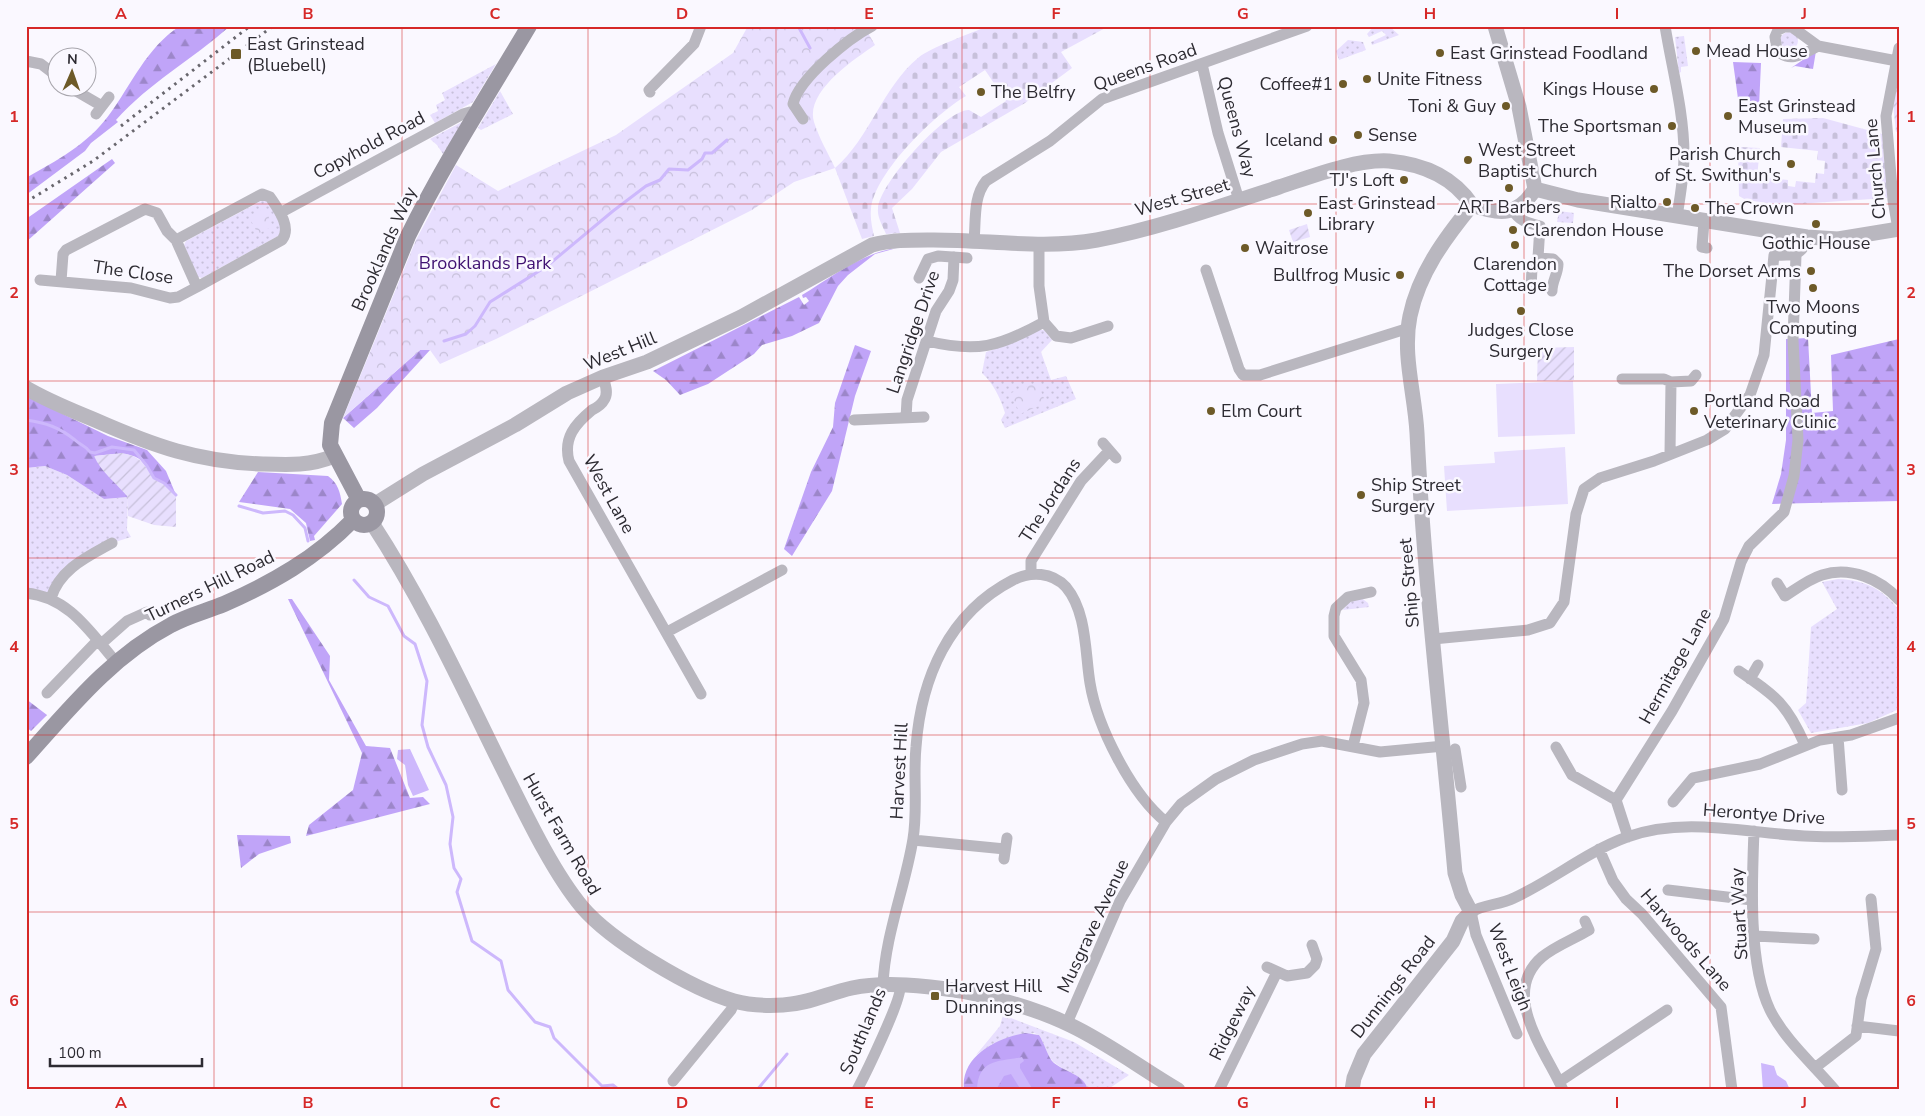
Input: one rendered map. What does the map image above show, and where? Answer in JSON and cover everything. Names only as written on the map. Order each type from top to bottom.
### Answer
[{"type":"main road","name":"Brooklands Way","points":[[359,500],[334,456],[329,434],[332,423],[408,236],[448,159],[529,26]]},
{"type":"main road","points":[[365,498],[375,504],[378,511],[372,523],[365,526],[353,520],[350,512],[353,505],[359,500],[365,498]]},
{"type":"main road","name":"Turners Hill Road","points":[[26,757],[81,695],[116,662],[172,624],[268,584],[313,557],[353,520]]},
{"type":"street","points":[[650,92],[649,90],[694,44],[701,26]]},
{"type":"street","points":[[803,119],[795,110],[794,104],[798,93],[827,58],[859,32],[872,26]]},
{"type":"street","name":"Queens Road","points":[[974,241],[977,197],[980,188],[986,180],[1050,141],[1102,98],[1307,26]]},
{"type":"street","points":[[1472,205],[1486,210],[1503,212],[1512,210],[1528,200],[1535,189],[1519,107],[1495,26]]},
{"type":"street","points":[[1665,26],[1678,101],[1684,153],[1683,180],[1677,217]]},
{"type":"street","points":[[1818,46],[1897,61]]},
{"type":"street","name":"Church Lane","points":[[1898,229],[1893,200],[1886,116],[1899,48]]},
{"type":"street","points":[[26,61],[41,64],[48,69]]},
{"type":"street","name":"Queens Way","points":[[1202,64],[1223,152],[1239,200]]},
{"type":"street","points":[[88,98],[102,106]]},
{"type":"street","name":"Copyhold Road","points":[[280,213],[463,114],[468,112],[476,115]]},
{"type":"street","name":"West Street","points":[[883,242],[974,241],[1039,244],[1099,239],[1239,200],[1344,168],[1388,161],[1409,164],[1449,179],[1463,192],[1472,205]]},
{"type":"street","points":[[1535,189],[1578,200],[1704,222],[1807,237],[1838,239],[1898,229]]},
{"type":"street","points":[[262,194],[270,197],[280,213],[287,230],[282,240],[197,287],[176,240],[262,194]]},
{"type":"street","name":"Ship Street","points":[[1471,912],[1462,895],[1455,873],[1452,769],[1432,639],[1416,417],[1408,356],[1409,328],[1415,299],[1441,244],[1472,205]]},
{"type":"street","name":"The Close","points":[[61,281],[63,254],[66,250],[145,209],[157,212],[167,231],[176,240]]},
{"type":"street","points":[[1512,210],[1516,216],[1525,222],[1540,226],[1538,258],[1532,267],[1531,290]]},
{"type":"street","points":[[1704,222],[1702,247],[1707,248]]},
{"type":"street","points":[[1432,639],[1528,630],[1550,623],[1558,614],[1564,602],[1576,514],[1584,490],[1600,478],[1654,461],[1670,453],[1707,440],[1725,429],[1750,395],[1764,355],[1774,255],[1796,254],[1804,248],[1807,237]]},
{"type":"street","name":"West Hill","points":[[375,504],[423,474],[568,393],[602,378],[647,362],[681,346],[796,288],[862,249],[883,242]]},
{"type":"street","points":[[1039,244],[1039,286],[1044,322],[1056,336],[1063,338],[1071,338],[1101,324]]},
{"type":"street","name":"Hermitage Lane","points":[[1616,800],[1672,711],[1724,619],[1741,562],[1749,546],[1784,512],[1794,476],[1798,440],[1793,340],[1796,254]]},
{"type":"street","name":"Langridge Drive","points":[[919,278],[928,259],[938,256],[967,258]]},
{"type":"street","name":"Langridge Drive","points":[[906,418],[906,400],[936,311],[949,292],[953,280],[954,257]]},
{"type":"street","points":[[1538,258],[1557,261],[1558,273],[1552,284],[1552,291]]},
{"type":"street","points":[[1206,270],[1239,370],[1243,375],[1260,375],[1409,328]]},
{"type":"street","name":"The Close","points":[[40,280],[130,288],[170,298],[178,297],[197,287]]},
{"type":"street","points":[[927,341],[953,348],[984,347],[1016,337],[1044,322]]},
{"type":"street","points":[[1622,379],[1664,379],[1671,382],[1691,381],[1696,375]]},
{"type":"street","name":"West Lane","points":[[602,378],[607,391],[605,400],[578,422],[568,441],[569,460],[701,694]]},
{"type":"street","points":[[1670,453],[1671,382]]},
{"type":"street","points":[[26,388],[45,399],[142,440],[191,456],[242,463],[294,466],[315,463],[334,456]]},
{"type":"street","points":[[854,420],[924,416]]},
{"type":"street","name":"The Jordans","points":[[1031,574],[1032,561],[1081,481],[1109,451]]},
{"type":"street","name":"Hurst Farm Road","points":[[372,523],[436,632],[519,801],[566,886],[582,907],[604,929],[696,987],[735,1001],[783,1006],[805,1002],[855,987],[883,985],[962,992],[1010,1003],[1067,1023],[1103,1042],[1178,1090]]},
{"type":"street","points":[[51,598],[56,584],[65,573],[112,543]]},
{"type":"street","points":[[667,632],[782,570]]},
{"type":"street","points":[[1777,583],[1785,596],[1823,575],[1854,573],[1879,582],[1899,600]]},
{"type":"street","points":[[1031,574],[1048,575],[1057,579],[1066,588],[1075,602],[1081,621],[1096,712],[1121,765],[1157,815],[1166,822]]},
{"type":"street","name":"Harvest Hill","points":[[883,985],[884,964],[913,840],[917,794],[916,748],[921,711],[930,672],[945,643],[966,616],[1000,587],[1019,577],[1031,574]]},
{"type":"street","points":[[1353,746],[1364,703],[1361,680],[1334,636],[1334,616],[1336,608],[1348,597],[1371,592]]},
{"type":"street","points":[[26,593],[51,598],[83,621],[116,662]]},
{"type":"street","points":[[47,693],[99,643],[127,621],[147,612],[150,615]]},
{"type":"street","points":[[1750,679],[1758,664]]},
{"type":"street","points":[[1739,671],[1781,702],[1793,718],[1806,745]]},
{"type":"street","points":[[1673,802],[1693,778],[1760,764],[1806,745],[1882,726],[1899,718]]},
{"type":"street","points":[[1838,737],[1842,790]]},
{"type":"street","name":"Musgrave Avenue","points":[[1067,1023],[1120,901],[1166,822],[1181,804],[1216,779],[1254,760],[1302,744],[1322,741],[1380,752],[1449,748]]},
{"type":"street","points":[[1471,912],[1480,906],[1513,899],[1599,849],[1628,837],[1616,800],[1572,775],[1556,747]]},
{"type":"street","points":[[1452,769],[1461,787]]},
{"type":"street","name":"Herontye Drive","points":[[1628,837],[1670,828],[1696,827],[1805,836],[1899,835]]},
{"type":"street","name":"Stuart Way","points":[[1754,831],[1752,900],[1760,983],[1770,1009],[1785,1034],[1835,1090]]},
{"type":"street","points":[[913,840],[1005,849]]},
{"type":"street","name":"Harwoods Lane","points":[[1599,849],[1613,881],[1626,899],[1642,914],[1721,1007],[1732,1090]]},
{"type":"street","points":[[1668,890],[1752,900]]},
{"type":"street","points":[[1816,1067],[1856,1036],[1861,999],[1876,949],[1871,899]]},
{"type":"street","name":"West Leigh","points":[[1471,912],[1476,935],[1518,1034]]},
{"type":"street","name":"Dunnings Road","points":[[1352,1090],[1354,1078],[1364,1054],[1454,941],[1462,921],[1471,912]]},
{"type":"street","points":[[1589,930],[1542,957],[1525,984],[1523,997],[1530,1025],[1561,1086],[1653,1012],[1667,1010]]},
{"type":"street","points":[[1755,936],[1814,939]]},
{"type":"street","name":"Ridgeway","points":[[1219,1090],[1272,969],[1287,976],[1307,973],[1315,966],[1317,958],[1312,945]]},
{"type":"street","name":"Southlands","points":[[859,1089],[892,1013],[901,990],[900,986]]},
{"type":"street","points":[[673,1081],[730,1010],[735,1001]]},
{"type":"street","points":[[1857,1026],[1899,1031]]},
{"type":"green space","points":[[180,26],[230,26],[143,94],[116,120],[118,122],[91,143],[85,151],[26,195],[26,178],[71,151],[91,135],[109,115],[140,67],[158,45]]},
{"type":"green space","name":"Brooklands Park","points":[[748,26],[864,26],[875,45],[833,78],[817,99],[813,111],[816,128],[835,168],[794,182],[752,210],[496,339],[440,364],[430,350],[420,350],[343,418],[416,240],[456,165],[498,191],[616,135],[733,53]]},
{"type":"green space","points":[[988,26],[1109,26],[1061,52],[1072,68],[1025,103],[941,152],[912,189],[892,208],[900,233],[886,234],[880,222],[878,212],[881,198],[889,183],[915,150],[945,122],[958,113],[969,110],[981,117],[1006,101],[985,70],[959,87],[966,96],[923,130],[908,145],[883,178],[875,194],[871,209],[874,236],[862,239],[835,168],[858,142],[895,84],[918,58],[941,45]]},
{"type":"green space","points":[[1374,26],[1389,26],[1399,35],[1372,45],[1371,42],[1386,35],[1382,31],[1369,37],[1367,34]]},
{"type":"green space","points":[[1785,32],[1793,32],[1798,37],[1796,48],[1785,50],[1780,45],[1780,37]]},
{"type":"green space","points":[[1684,36],[1688,66],[1681,67],[1681,72],[1679,73],[1675,37]]},
{"type":"green space","points":[[1348,40],[1363,42],[1366,50],[1339,60],[1336,51]]},
{"type":"green space","points":[[1816,51],[1813,69],[1795,66],[1791,68]]},
{"type":"green space","points":[[1733,62],[1761,63],[1759,107],[1739,106]]},
{"type":"green space","points":[[496,64],[473,102],[435,123],[430,115],[438,111],[436,105],[445,100],[442,93]]},
{"type":"green space","points":[[1899,77],[1899,131],[1896,132],[1893,104]]},
{"type":"green space","points":[[500,91],[513,114],[481,130],[478,128]]},
{"type":"green space","points":[[1823,118],[1882,134],[1889,171],[1887,198],[1782,205],[1746,200],[1739,196],[1738,147],[1760,148],[1757,177],[1788,180],[1788,186],[1795,187],[1796,181],[1815,183],[1816,173],[1824,174],[1825,161],[1817,160],[1818,151],[1781,147],[1783,119]]},
{"type":"green space","points":[[462,122],[443,154],[430,139]]},
{"type":"green space","points":[[112,159],[115,163],[26,242],[26,219]]},
{"type":"green space","points":[[261,201],[267,201],[282,226],[280,235],[202,278],[198,277],[184,245],[186,241]]},
{"type":"green space","points":[[264,209],[273,226],[258,234],[249,217]]},
{"type":"green space","points":[[1559,211],[1574,213],[1573,223],[1557,222]]},
{"type":"green space","points":[[1307,224],[1310,237],[1293,242],[1289,230]]},
{"type":"green space","points":[[897,248],[875,254],[848,275],[838,286],[819,323],[792,336],[762,345],[754,354],[708,384],[680,395],[666,380],[653,371],[799,297],[804,305],[809,301],[806,297],[803,298],[802,295],[836,274],[859,260],[871,255]]},
{"type":"green space","points":[[1037,330],[1044,330],[1052,340],[1041,352],[1051,380],[1066,376],[1076,399],[1005,428],[1001,420],[1005,413],[1001,402],[993,386],[982,373],[986,352],[1018,341]]},
{"type":"green space","points":[[1808,338],[1812,413],[1833,411],[1831,355],[1899,339],[1899,501],[1772,504],[1781,474],[1786,440],[1786,339]]},
{"type":"green space","points":[[855,345],[871,351],[855,396],[832,491],[792,556],[784,549],[811,472],[833,427],[835,403]]},
{"type":"green space","points":[[1574,347],[1574,380],[1537,381],[1538,348]]},
{"type":"green space","points":[[420,350],[430,350],[377,408],[354,428],[343,418]]},
{"type":"green space","points":[[1573,381],[1575,434],[1498,437],[1496,384]]},
{"type":"green space","points":[[1037,382],[1046,403],[1020,414],[1011,393]]},
{"type":"green space","points":[[26,396],[108,436],[147,450],[166,471],[176,495],[164,483],[154,478],[144,462],[131,455],[95,456],[128,497],[104,499],[67,475],[45,466],[26,468]]},
{"type":"green space","points":[[1565,447],[1568,504],[1447,511],[1444,466],[1495,463],[1494,452]]},
{"type":"green space","points":[[122,453],[138,459],[154,478],[164,483],[176,495],[176,527],[154,525],[128,516],[128,497],[105,472],[94,456]]},
{"type":"green space","points":[[45,466],[67,475],[104,499],[128,497],[127,530],[131,537],[112,543],[65,573],[51,598],[26,593],[28,508],[26,468]]},
{"type":"green space","points":[[258,472],[328,476],[338,488],[342,504],[314,536],[315,540],[310,541],[306,523],[290,509],[239,502]]},
{"type":"green space","points":[[1838,579],[1857,581],[1873,587],[1887,596],[1899,610],[1899,709],[1868,723],[1811,733],[1798,710],[1806,703],[1811,627],[1837,609],[1822,582]]},
{"type":"green space","points":[[1360,597],[1368,603],[1369,607],[1343,610],[1347,604]]},
{"type":"green space","points":[[288,599],[292,599],[330,656],[329,680],[366,746],[390,748],[410,798],[423,797],[430,804],[306,836],[309,825],[353,790],[362,753]]},
{"type":"green space","points":[[26,699],[47,715],[31,731],[26,727]]},
{"type":"green space","points":[[237,835],[290,836],[291,843],[259,854],[241,868]]},
{"type":"green space","points":[[1003,1015],[1074,1042],[1129,1075],[1107,1090],[1088,1090],[1083,1080],[1053,1061],[1039,1035],[1034,1033],[992,1044],[976,1055],[1000,1026]]},
{"type":"green space","points":[[1025,1033],[1039,1035],[1052,1061],[1083,1080],[1088,1090],[964,1090],[964,1078],[974,1058],[992,1044],[1014,1035]]},
{"type":"shaded area","points":[[410,749],[429,790],[413,796],[408,785],[405,765],[397,759],[398,750]]},
{"type":"shaded area","points":[[1022,1057],[1024,1061],[1020,1064],[1020,1068],[1033,1090],[1021,1090],[1011,1074],[1004,1076],[996,1090],[977,1090],[981,1072],[986,1067],[998,1061]]},
{"type":"shaded area","points":[[1761,1063],[1774,1066],[1777,1075],[1786,1081],[1790,1090],[1763,1090]]},
{"type":"waterway","points":[[798,26],[810,48]]},
{"type":"waterway","points":[[444,341],[466,334],[475,326],[490,302],[547,266],[613,211],[646,186],[660,180],[669,169],[688,170],[702,159],[705,153],[712,153],[727,140]]},
{"type":"waterway","points":[[26,420],[46,424],[58,429],[90,452],[95,453],[112,447],[134,450],[154,478],[164,483],[176,495]]},
{"type":"waterway","points":[[239,506],[263,513],[285,511],[293,515],[305,528],[308,541]]},
{"type":"waterway","points":[[354,580],[369,597],[388,606],[404,636],[415,644],[427,681],[422,725],[428,747],[446,785],[453,817],[450,844],[454,868],[461,879],[457,892],[472,941],[501,961],[508,990],[535,1022],[550,1027],[554,1038],[602,1086],[613,1085],[619,1090]]},
{"type":"waterway","points":[[757,1090],[787,1054]]},
{"type":"railway","points":[[121,126],[250,26]]},
{"type":"railway","points":[[26,202],[93,161],[273,26]]},
{"type":"place","name":"Mead House","points":[[1696,51]]},
{"type":"place","name":"East Grinstead Foodland","points":[[1440,53]]},
{"type":"place","name":"East Grinstead (Bluebell)","points":[[236,54]]},
{"type":"place","name":"Unite Fitness","points":[[1367,79]]},
{"type":"place","name":"Coffee#1","points":[[1343,84]]},
{"type":"place","name":"Kings House","points":[[1654,89]]},
{"type":"place","name":"The Belfry","points":[[981,92]]},
{"type":"place","name":"Toni & Guy","points":[[1506,106]]},
{"type":"place","name":"East Grinstead Museum","points":[[1728,116]]},
{"type":"place","name":"The Sportsman","points":[[1672,126]]},
{"type":"place","name":"Sense","points":[[1358,135]]},
{"type":"place","name":"Iceland","points":[[1333,140]]},
{"type":"place","name":"West Street Baptist Church","points":[[1468,160]]},
{"type":"place","name":"Parish Church of St. Swithun's","points":[[1791,164]]},
{"type":"place","name":"TJ's Loft","points":[[1404,180]]},
{"type":"place","name":"ART Barbers","points":[[1509,188]]},
{"type":"place","name":"Rialto","points":[[1667,202]]},
{"type":"place","name":"The Crown","points":[[1695,208]]},
{"type":"place","name":"East Grinstead Library","points":[[1308,213]]},
{"type":"place","name":"Gothic House","points":[[1816,224]]},
{"type":"place","name":"Clarendon House","points":[[1513,230]]},
{"type":"place","name":"Clarendon Cottage","points":[[1515,245]]},
{"type":"place","name":"Waitrose","points":[[1245,248]]},
{"type":"place","name":"The Dorset Arms","points":[[1811,271]]},
{"type":"place","name":"Bullfrog Music","points":[[1400,275]]},
{"type":"place","name":"Two Moons Computing","points":[[1813,288]]},
{"type":"place","name":"Judges Close Surgery","points":[[1521,311]]},
{"type":"place","name":"Elm Court","points":[[1211,411]]},
{"type":"place","name":"Portland Road Veterinary Clinic","points":[[1694,411]]},
{"type":"place","name":"Ship Street Surgery","points":[[1361,495]]},
{"type":"place","name":"Harvest Hill Dunnings","points":[[935,996]]}]
